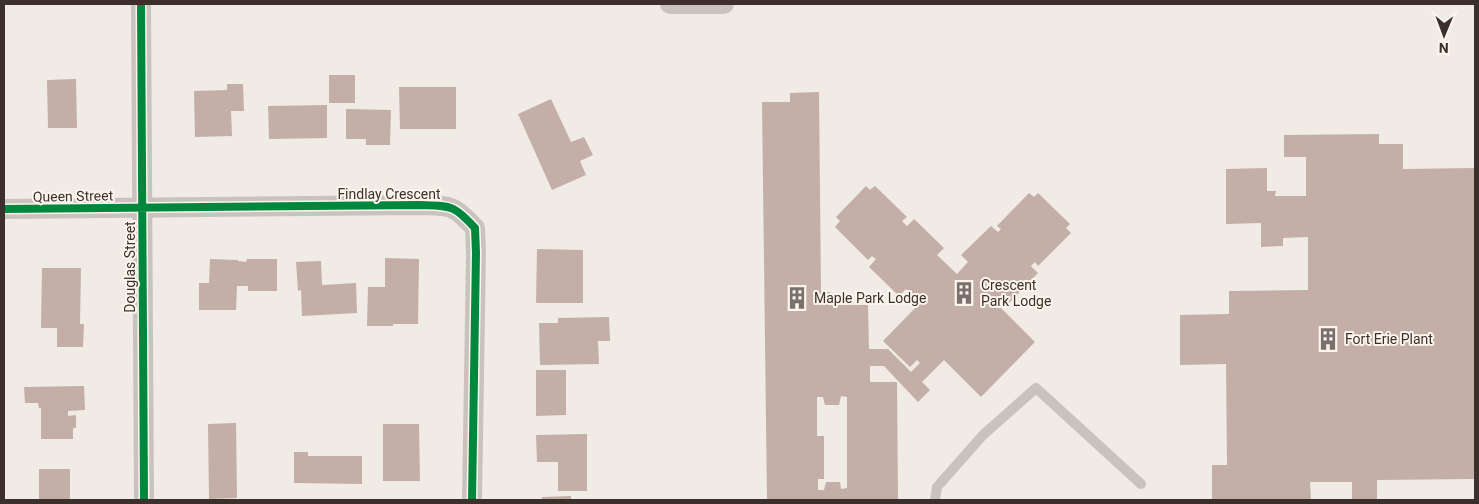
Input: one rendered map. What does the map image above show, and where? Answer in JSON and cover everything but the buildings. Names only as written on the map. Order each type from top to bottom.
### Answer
[{"type":"street","name":"Douglas Street","points":[[140,4],[144,500]]},
{"type":"street","points":[[670,4],[724,4]]},
{"type":"street","name":"Findlay Crescent","points":[[142,207],[419,205],[450,206],[462,214],[475,228],[476,252],[472,500]]},
{"type":"street","name":"Queen Street","points":[[4,209],[142,207]]},
{"type":"lane","points":[[935,500],[937,487],[983,435],[1036,388],[1141,484]]},
{"type":"cycle path","points":[[141,4],[144,500]]},
{"type":"cycle path","points":[[4,209],[419,205],[445,206],[456,210],[475,228],[472,500]]},
{"type":"place","name":"Crescent Park Lodge","points":[[964,293]]},
{"type":"place","name":"Maple Park Lodge","points":[[797,298]]},
{"type":"place","name":"Fort Erie Plant","points":[[1328,339]]}]
